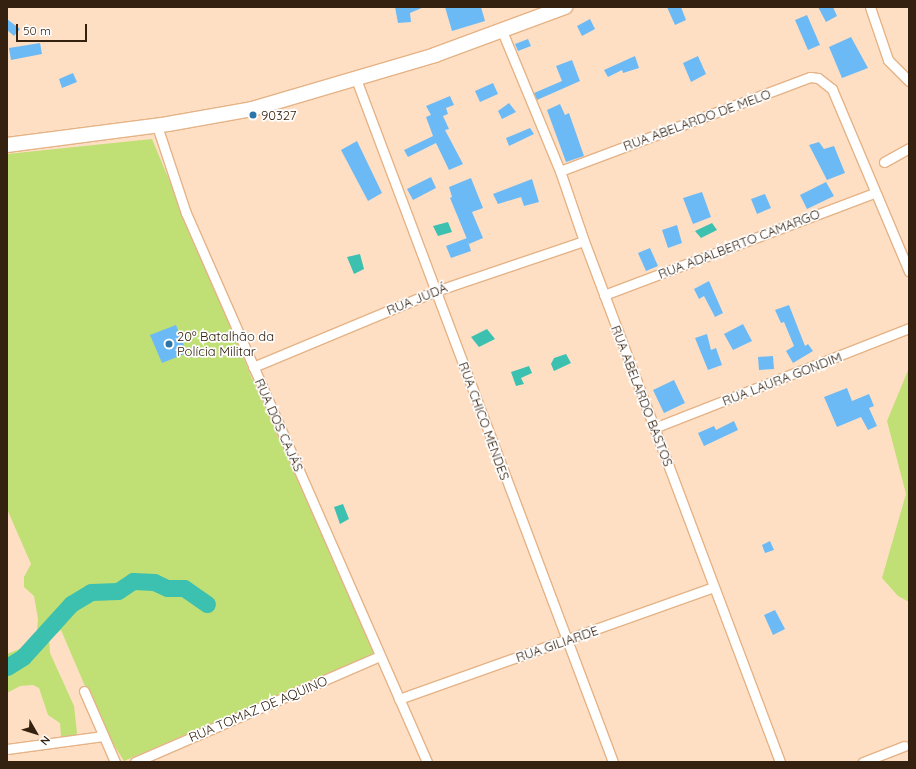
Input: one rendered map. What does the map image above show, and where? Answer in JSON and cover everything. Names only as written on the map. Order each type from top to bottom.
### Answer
[{"type":"main road","points":[[7,145],[156,126],[252,109],[356,79],[502,31],[565,7]]},
{"type":"street","points":[[870,7],[888,60],[909,81]]},
{"type":"street","name":"RUA ABELARDO BASTOS","points":[[502,31],[560,170],[604,295],[780,762]]},
{"type":"street","name":"RUA ABELARDO DE MELO","points":[[560,170],[810,77],[818,78],[832,89],[874,193]]},
{"type":"street","name":"RUA CHICO MENDES","points":[[356,79],[566,641],[613,762]]},
{"type":"street","name":"RUA DOS CAJÁS","points":[[156,126],[176,188],[427,762]]},
{"type":"street","points":[[884,162],[909,148]]},
{"type":"street","points":[[874,193],[905,250],[909,271]]},
{"type":"street","name":"RUA ADALBERTO CAMARGO","points":[[604,295],[874,193]]},
{"type":"street","name":"RUA JUDÁ","points":[[253,366],[436,290],[584,241]]},
{"type":"street","name":"RUA LAURA GONDIM","points":[[654,428],[909,328]]},
{"type":"street","name":"RUA GILIARDE","points":[[399,699],[566,641],[714,587]]},
{"type":"street","name":"RUA TOMAZ DE AQUINO","points":[[135,762],[380,656]]},
{"type":"street","points":[[84,691],[115,762]]},
{"type":"street","points":[[7,749],[104,736]]},
{"type":"street","points":[[862,762],[904,746]]},
{"type":"green space","points":[[152,139],[251,376],[375,653],[124,761],[102,726],[61,630],[49,639],[50,653],[74,706],[77,733],[72,738],[61,736],[60,723],[48,715],[39,688],[33,685],[20,686],[7,693],[7,654],[22,648],[32,639],[37,631],[38,619],[34,596],[24,587],[24,577],[31,564],[7,509],[7,154]]},
{"type":"green space","points":[[909,368],[909,602],[898,596],[882,578],[906,494],[887,421]]},
{"type":"water","points":[[448,222],[452,232],[438,236],[433,226]]},
{"type":"water","points":[[712,223],[717,230],[701,238],[695,231]]},
{"type":"water","points":[[360,254],[364,269],[354,274],[347,257]]},
{"type":"water","points":[[487,329],[495,339],[479,347],[471,337]]},
{"type":"water","points":[[566,354],[571,363],[554,371],[551,364],[554,358]]},
{"type":"water","points":[[529,366],[532,373],[521,378],[524,384],[516,386],[511,372]]},
{"type":"water","points":[[343,504],[349,519],[340,524],[334,507]]},
{"type":"building","points":[[395,7],[424,7],[410,13],[411,22],[398,23]]},
{"type":"building","points":[[445,7],[481,7],[485,21],[452,31]]},
{"type":"building","points":[[667,7],[681,7],[686,20],[675,25]]},
{"type":"building","points":[[818,7],[833,7],[837,16],[826,22]]},
{"type":"building","points":[[807,15],[820,45],[808,50],[795,20]]},
{"type":"building","points":[[7,19],[20,29],[14,36],[7,30]]},
{"type":"building","points":[[590,19],[595,29],[582,36],[577,26]]},
{"type":"building","points":[[851,37],[868,68],[842,78],[829,47]]},
{"type":"building","points":[[528,39],[531,46],[518,51],[515,44]]},
{"type":"building","points":[[40,43],[42,54],[11,60],[9,48]]},
{"type":"building","points":[[635,56],[639,68],[623,73],[622,70],[608,77],[604,70]]},
{"type":"building","points":[[698,56],[706,74],[691,82],[683,63]]},
{"type":"building","points":[[572,60],[580,81],[537,100],[534,93],[562,81],[556,66]]},
{"type":"building","points":[[73,73],[77,82],[62,88],[59,79]]},
{"type":"building","points":[[493,83],[498,94],[480,102],[475,91]]},
{"type":"building","points":[[450,96],[454,105],[446,108],[448,114],[443,116],[449,129],[445,130],[463,164],[449,170],[436,143],[408,157],[404,150],[433,136],[426,117],[431,115],[426,106]]},
{"type":"building","points":[[509,103],[516,112],[502,119],[498,111]]},
{"type":"building","points":[[560,104],[565,115],[569,113],[584,156],[566,162],[547,110]]},
{"type":"building","points":[[530,128],[534,134],[509,146],[506,138]]},
{"type":"building","points":[[357,141],[382,193],[368,201],[341,150]]},
{"type":"building","points":[[819,142],[824,149],[834,146],[845,173],[827,180],[809,145]]},
{"type":"building","points":[[431,177],[436,188],[413,200],[407,189]]},
{"type":"building","points":[[471,178],[483,208],[472,212],[483,238],[469,244],[450,198],[452,197],[449,187]]},
{"type":"building","points":[[532,179],[539,202],[524,206],[521,197],[498,204],[493,194]]},
{"type":"building","points":[[826,182],[834,196],[807,209],[800,195]]},
{"type":"building","points":[[702,192],[711,217],[693,224],[683,198]]},
{"type":"building","points":[[765,194],[771,208],[757,214],[751,199]]},
{"type":"building","points":[[677,225],[682,243],[668,248],[662,230]]},
{"type":"building","points":[[467,238],[471,251],[451,258],[446,246]]},
{"type":"building","points":[[650,248],[658,266],[646,271],[638,253]]},
{"type":"building","points":[[709,281],[723,313],[715,317],[704,296],[699,299],[694,289]]},
{"type":"building","points":[[789,305],[805,346],[808,344],[813,351],[793,363],[786,351],[794,346],[784,322],[781,323],[775,310]]},
{"type":"building","points":[[743,324],[752,341],[733,350],[724,334]]},
{"type":"building","name":"20º Batalhão da Polícia Militar","points":[[176,325],[187,353],[162,363],[150,335]]},
{"type":"building","points":[[707,334],[711,350],[716,348],[722,365],[708,370],[695,338]]},
{"type":"building","points":[[773,356],[774,369],[759,370],[758,357]]},
{"type":"building","points":[[674,380],[685,403],[664,413],[653,390]]},
{"type":"building","points":[[847,388],[852,401],[869,394],[874,406],[869,408],[877,426],[868,430],[861,417],[837,427],[824,397]]},
{"type":"building","points":[[734,421],[738,430],[704,446],[698,433],[714,426],[716,430]]},
{"type":"building","points":[[770,541],[774,550],[765,553],[762,545]]},
{"type":"building","points":[[775,610],[785,629],[773,635],[764,615]]},
{"type":"waterway","points":[[7,667],[23,657],[71,604],[91,592],[118,591],[133,581],[154,582],[167,588],[184,588],[207,604]]},
{"type":"place","name":"90327","points":[[253,115]]},
{"type":"place","name":"20º Batalhão da Polícia Militar","points":[[169,344]]}]
